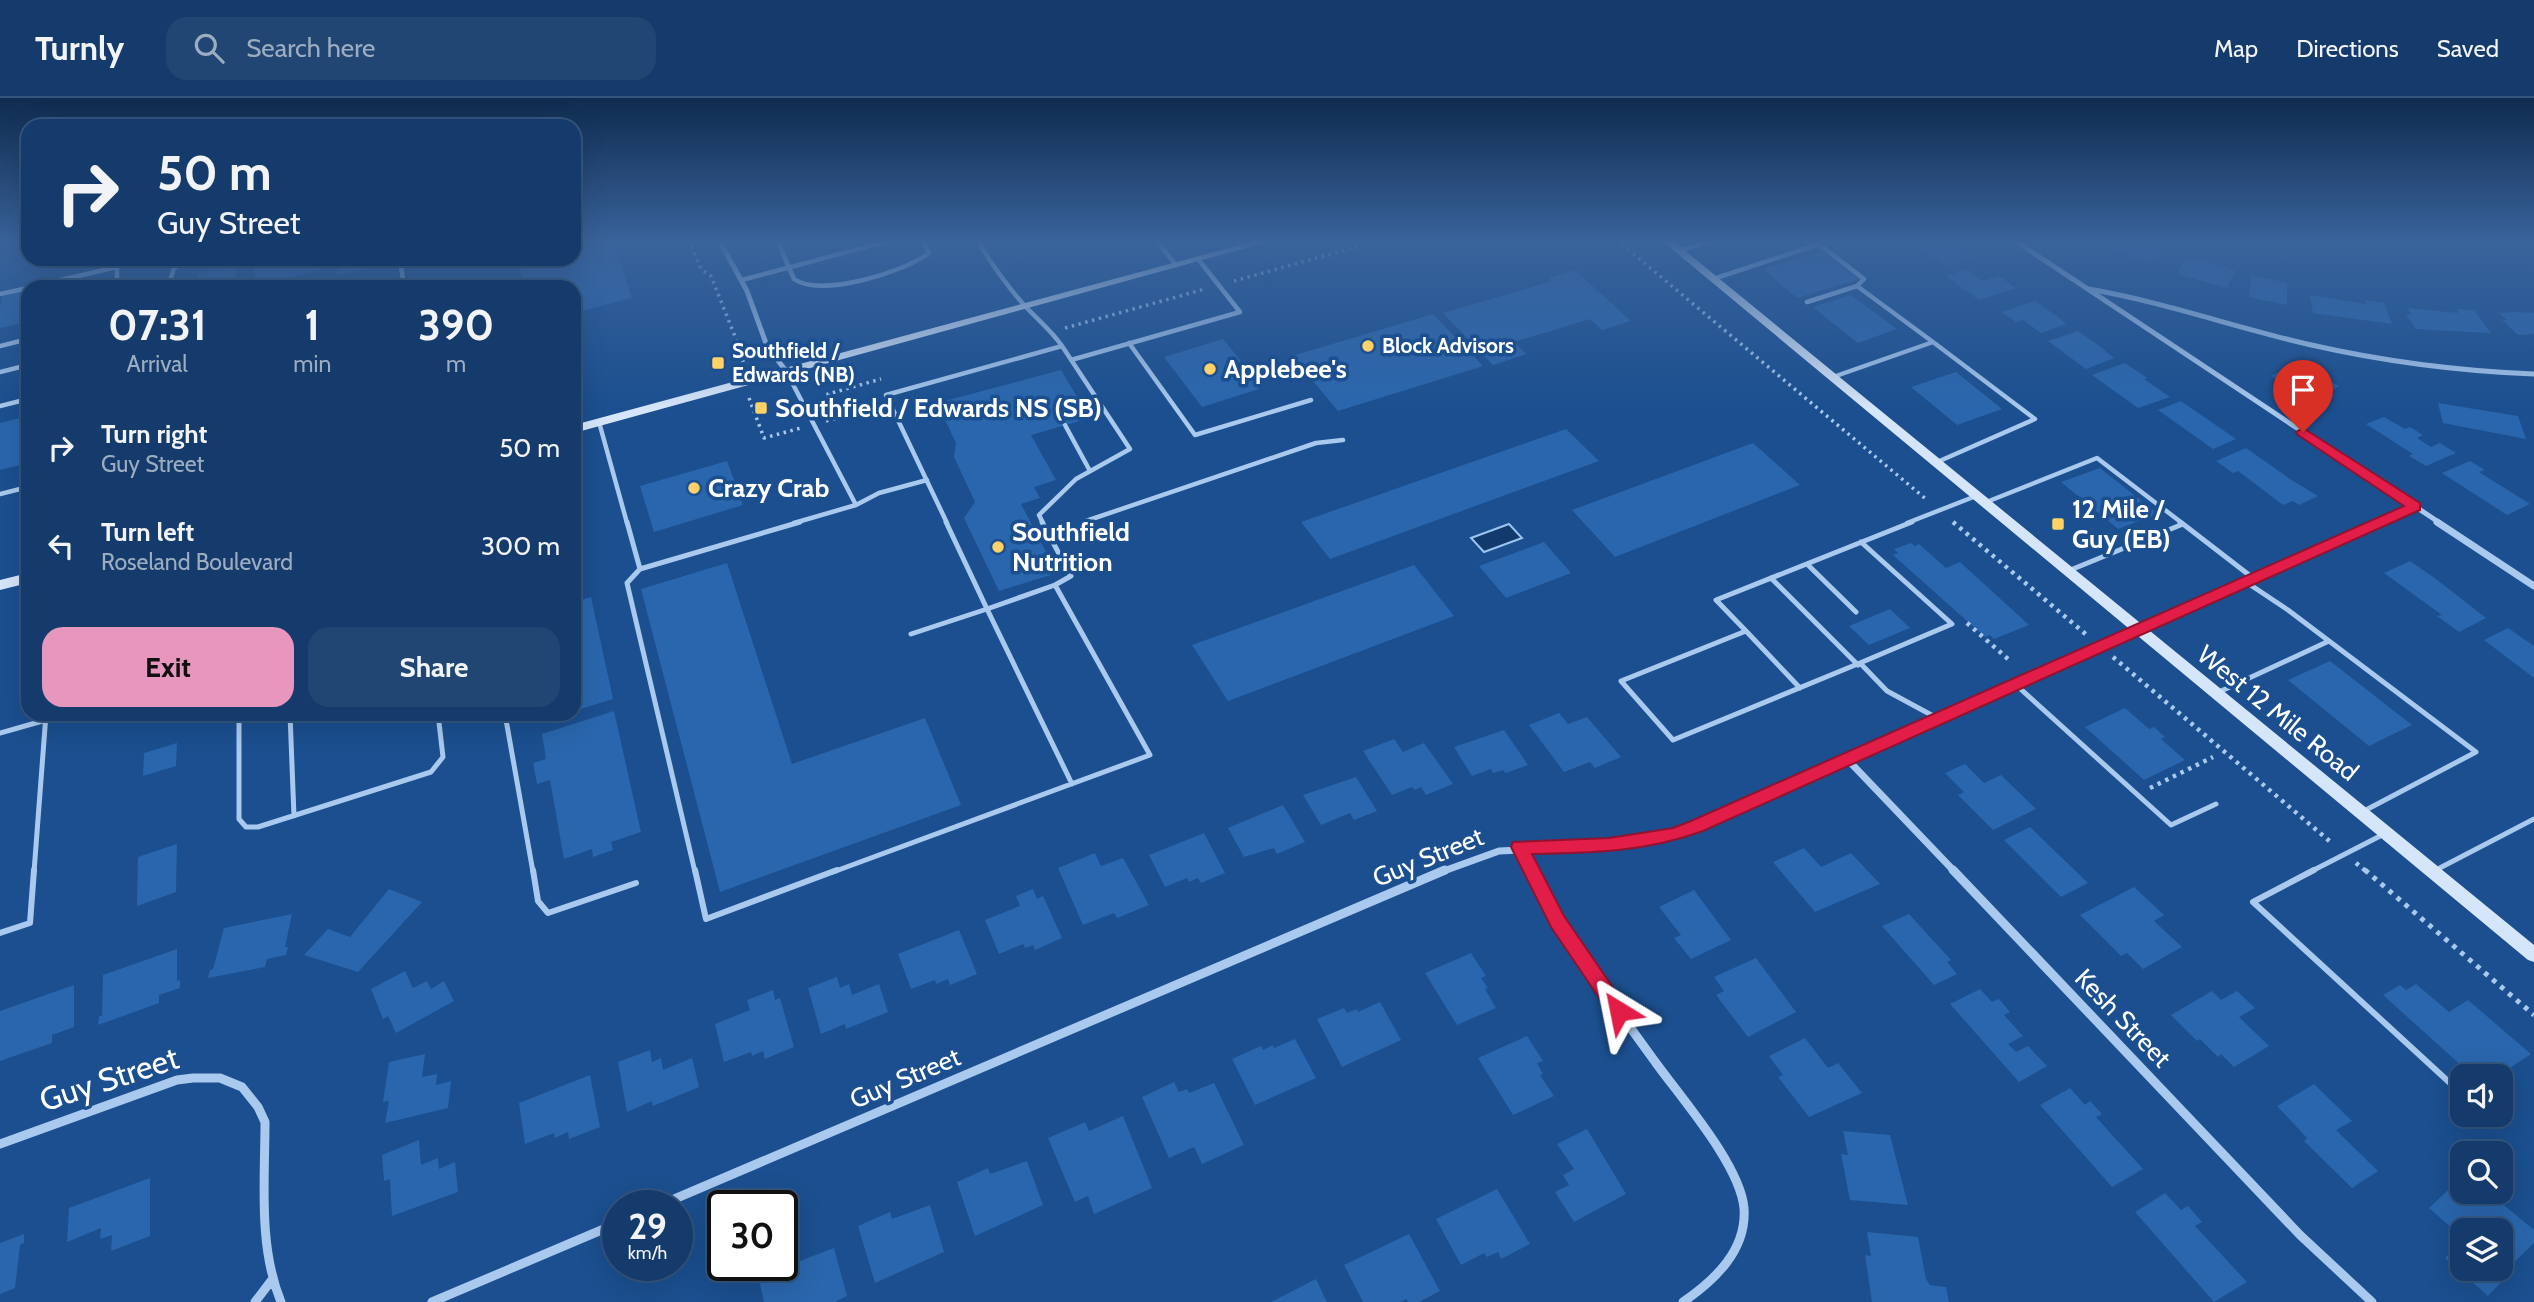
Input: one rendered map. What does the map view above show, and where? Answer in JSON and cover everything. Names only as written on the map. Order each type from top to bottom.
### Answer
[{"type":"main road","points":[[581,427],[1061,296]]},
{"type":"main road","name":"West 12 Mile Road","points":[[1734,296],[2534,955]]},
{"type":"main road","points":[[0,585],[21,580]]},
{"type":"street","points":[[748,296],[767,346],[786,372]]},
{"type":"street","points":[[2099,296],[2534,586]]},
{"type":"street","points":[[2131,296],[2275,336],[2337,350],[2412,364],[2534,374]]},
{"type":"street","name":"Guy Street","points":[[693,1191],[1475,858],[1519,847],[1609,845],[1674,835],[2415,507]]},
{"type":"street","name":"Kesh Street","points":[[1847,759],[2300,1235],[2372,1302]]},
{"type":"street","points":[[1519,847],[1575,948],[1707,1135],[1737,1183],[1745,1206],[1744,1227],[1728,1265],[1712,1282],[1683,1302]]},
{"type":"street","name":"Guy Street","points":[[0,1144],[177,1080],[205,1076],[233,1082],[247,1090],[258,1102],[265,1122],[271,1281],[281,1302]]},
{"type":"street","points":[[432,1302],[602,1230]]},
{"type":"street","points":[[255,1302],[271,1281]]},
{"type":"lane","points":[[911,634],[1055,585],[1071,576],[1039,515],[1076,479],[1130,449],[1052,331],[1017,296]]},
{"type":"lane","points":[[1072,360],[1240,312],[1227,296]]},
{"type":"lane","points":[[1807,302],[1825,296]]},
{"type":"lane","points":[[1871,296],[2035,419],[1935,463]]},
{"type":"lane","points":[[0,346],[21,341]]},
{"type":"lane","points":[[1831,377],[1933,342]]},
{"type":"lane","points":[[1129,344],[1195,435],[1311,400]]},
{"type":"lane","points":[[1062,346],[886,395],[1072,784]]},
{"type":"lane","points":[[0,372],[21,367]]},
{"type":"lane","points":[[786,372],[856,505]]},
{"type":"lane","points":[[0,406],[21,401]]},
{"type":"lane","points":[[599,422],[639,569]]},
{"type":"lane","points":[[1065,425],[1090,471]]},
{"type":"lane","points":[[1086,520],[1316,443],[1343,440]]},
{"type":"lane","points":[[1800,688],[1716,600],[1940,511],[1980,500],[2097,458],[2249,579],[2476,752],[2361,813]]},
{"type":"lane","points":[[927,480],[879,493],[856,505],[639,569],[627,583],[706,919],[1150,755],[1055,585]]},
{"type":"lane","points":[[0,494],[21,489]]},
{"type":"lane","points":[[2068,572],[2183,524]]},
{"type":"lane","points":[[1746,631],[1621,681],[1673,740],[1952,624],[1861,542]]},
{"type":"lane","points":[[1807,564],[1856,612]]},
{"type":"lane","points":[[1771,578],[1887,691],[1937,718]]},
{"type":"lane","points":[[2216,694],[2329,641]]},
{"type":"lane","points":[[2015,684],[2171,825],[2216,804]]},
{"type":"lane","points":[[0,733],[34,721]]},
{"type":"lane","points":[[0,933],[30,923],[46,721]]},
{"type":"lane","points":[[239,721],[239,819],[246,827],[258,827],[431,772],[443,757],[439,721]]},
{"type":"lane","points":[[290,721],[294,816]]},
{"type":"lane","points":[[506,721],[538,901],[548,913],[636,883]]},
{"type":"lane","points":[[2433,872],[2534,819]]},
{"type":"lane","points":[[2386,833],[2253,902],[2450,1083]]},
{"type":"path","points":[[719,296],[742,354]]},
{"type":"path","points":[[1684,296],[2081,631]]},
{"type":"path","points":[[750,407],[764,438],[800,428]]},
{"type":"path","points":[[1959,616],[2008,659]]},
{"type":"path","points":[[2120,663],[2534,1015]]},
{"type":"path","points":[[2141,785],[2151,788],[2213,757]]},
{"type":"water","points":[[1509,524],[1522,538],[1484,552],[1471,538]]},
{"type":"building","points":[[3,296],[21,296],[21,324],[0,328]]},
{"type":"building","points":[[581,296],[632,298],[581,311]]},
{"type":"building","points":[[1500,296],[1604,296],[1631,321],[1602,330],[1590,319],[1514,342],[1526,354],[1493,365],[1443,313]]},
{"type":"building","points":[[1853,296],[1897,329],[1858,343],[1813,307]]},
{"type":"building","points":[[1974,296],[1991,296],[1979,300]]},
{"type":"building","points":[[2287,296],[2287,305],[2249,297]]},
{"type":"building","points":[[2310,296],[2366,304],[2365,300],[2384,303],[2392,324],[2313,313]]},
{"type":"building","points":[[2035,301],[2066,324],[2041,333],[2023,320],[2016,322],[2002,312]]},
{"type":"building","points":[[2407,308],[2459,313],[2456,309],[2474,310],[2491,333],[2416,329],[2406,314],[2412,315]]},
{"type":"building","points":[[2499,313],[2534,313],[2534,334],[2518,335],[2502,320],[2507,320]]},
{"type":"building","points":[[1433,314],[1483,366],[1338,411],[1292,356]]},
{"type":"building","points":[[2078,331],[2114,358],[2086,369],[2048,341]]},
{"type":"building","name":"Applebee's","points":[[1223,339],[1257,381],[1253,382],[1259,389],[1202,407],[1164,357]]},
{"type":"building","points":[[2125,363],[2170,397],[2138,408],[2092,375]]},
{"type":"building","points":[[2293,364],[2339,386],[2317,401],[2271,376]]},
{"type":"building","points":[[1061,370],[1090,418],[1031,435],[1056,480],[1034,487],[1040,498],[1021,504],[1057,573],[999,591],[964,518],[975,502],[954,457],[956,443],[937,403]]},
{"type":"building","points":[[1956,372],[2002,409],[1957,425],[1911,387]]},
{"type":"building","points":[[2181,401],[2236,439],[2213,449],[2158,410]]},
{"type":"building","points":[[2438,403],[2518,416],[2526,439],[2443,423]]},
{"type":"building","points":[[2384,417],[2423,435],[2417,438],[2431,447],[2440,443],[2456,453],[2426,466],[2409,456],[2413,454],[2366,424]]},
{"type":"building","points":[[21,418],[21,465],[0,470],[0,423]]},
{"type":"building","points":[[1566,429],[1599,461],[1330,559],[1301,522]]},
{"type":"building","points":[[1753,443],[1800,485],[1615,557],[1572,510]]},
{"type":"building","points":[[2246,448],[2318,496],[2299,505],[2293,501],[2283,505],[2238,471],[2233,473],[2216,461]]},
{"type":"building","points":[[727,461],[743,505],[654,532],[640,486]]},
{"type":"building","points":[[2470,461],[2485,470],[2479,472],[2530,504],[2507,515],[2442,473]]},
{"type":"building","points":[[2100,468],[2158,514],[2118,529],[2061,482]]},
{"type":"building","points":[[1544,542],[1571,573],[1506,598],[1479,566]]},
{"type":"building","points":[[1911,543],[1915,546],[1919,544],[1946,568],[1960,562],[2029,625],[1994,639],[1990,635],[1985,637],[1893,555],[1898,553],[1894,549]]},
{"type":"building","points":[[2410,561],[2486,618],[2459,632],[2437,616],[2442,615],[2384,573]]},
{"type":"building","points":[[727,563],[792,764],[925,718],[961,805],[720,892],[641,589]]},
{"type":"building","points":[[1414,565],[1454,616],[1228,701],[1192,645]]},
{"type":"building","points":[[591,597],[613,699],[581,709],[581,600]]},
{"type":"building","points":[[1890,609],[1910,628],[1869,645],[1849,626]]},
{"type":"building","points":[[2508,628],[2534,646],[2534,678],[2484,640]]},
{"type":"building","points":[[2330,661],[2412,725],[2369,746],[2288,680]]},
{"type":"building","points":[[2125,708],[2149,729],[2154,727],[2165,737],[2161,739],[2185,760],[2144,780],[2085,727]]},
{"type":"building","points":[[614,711],[641,832],[611,842],[613,850],[593,857],[592,849],[564,859],[550,780],[537,784],[533,763],[546,759],[542,734]]},
{"type":"building","points":[[1559,713],[1568,724],[1587,717],[1621,757],[1595,768],[1590,762],[1564,772],[1529,725]]},
{"type":"building","points":[[1504,730],[1528,765],[1506,773],[1503,770],[1493,773],[1491,769],[1472,776],[1454,747]]},
{"type":"building","points":[[1394,739],[1403,752],[1424,743],[1453,784],[1426,795],[1421,787],[1415,790],[1412,787],[1392,795],[1363,751]]},
{"type":"building","points":[[177,743],[176,766],[143,776],[144,753]]},
{"type":"building","points":[[1965,764],[1984,783],[2001,775],[2036,809],[1993,830],[1958,795],[1964,792],[1945,773]]},
{"type":"building","points":[[1356,777],[1377,811],[1354,820],[1350,813],[1321,825],[1303,795]]},
{"type":"building","points":[[1283,805],[1305,842],[1277,854],[1274,848],[1244,857],[1228,828]]},
{"type":"building","points":[[2030,827],[2088,883],[2061,897],[2004,840]]},
{"type":"building","points":[[1204,833],[1225,873],[1201,883],[1198,878],[1189,882],[1187,878],[1165,887],[1149,855]]},
{"type":"building","points":[[177,844],[176,892],[137,906],[138,857]]},
{"type":"building","points":[[1804,848],[1821,867],[1851,853],[1880,884],[1815,912],[1773,862]]},
{"type":"building","points":[[1095,853],[1101,866],[1123,858],[1149,905],[1117,918],[1114,913],[1083,925],[1058,868]]},
{"type":"building","points":[[2134,887],[2164,915],[2154,921],[2182,947],[2143,969],[2127,953],[2121,956],[2080,915]]},
{"type":"building","points":[[389,889],[422,902],[358,972],[304,955],[328,929],[350,937]]},
{"type":"building","points":[[1033,889],[1037,899],[1043,896],[1062,938],[1035,950],[1033,945],[1025,948],[1023,944],[999,954],[985,920],[1020,906],[1016,896]]},
{"type":"building","points":[[1694,890],[1731,940],[1691,959],[1674,938],[1681,935],[1659,907]]},
{"type":"building","points":[[292,914],[285,947],[288,947],[286,955],[267,959],[265,967],[208,978],[224,928]]},
{"type":"building","points":[[1909,914],[1951,960],[1947,962],[1957,974],[1934,985],[1882,926]]},
{"type":"building","points":[[959,930],[977,974],[950,985],[948,979],[936,984],[935,980],[911,989],[898,954]]},
{"type":"building","points":[[177,949],[177,981],[180,980],[180,988],[159,995],[159,1003],[98,1025],[99,1016],[102,1016],[103,975]]},
{"type":"building","points":[[1471,953],[1486,976],[1481,978],[1496,1008],[1457,1025],[1425,973]]},
{"type":"building","points":[[1756,958],[1796,1012],[1748,1037],[1716,995],[1724,991],[1714,977]]},
{"type":"building","points":[[405,971],[413,988],[427,981],[431,989],[444,981],[454,1001],[396,1033],[388,1016],[383,1019],[371,989]]},
{"type":"building","points":[[837,977],[840,988],[849,984],[852,995],[879,984],[888,1012],[846,1029],[845,1024],[821,1034],[808,988]]},
{"type":"building","points":[[2416,984],[2449,1012],[2468,1000],[2531,1054],[2513,1066],[2460,1064],[2383,995],[2400,985],[2406,990]]},
{"type":"building","points":[[74,985],[74,1027],[52,1035],[52,1043],[0,1061],[0,1011]]},
{"type":"building","points":[[1980,989],[1992,1002],[1999,999],[2010,1012],[2004,1015],[2023,1036],[2008,1044],[2016,1052],[2028,1046],[2047,1066],[2019,1082],[1950,1004]]},
{"type":"building","points":[[773,990],[775,1000],[780,998],[794,1047],[765,1059],[763,1051],[752,1056],[751,1052],[724,1062],[715,1024],[750,1010],[747,1000]]},
{"type":"building","points":[[2212,991],[2221,1000],[2237,991],[2255,1008],[2239,1017],[2269,1046],[2234,1067],[2221,1054],[2218,1057],[2200,1039],[2197,1041],[2171,1015]]},
{"type":"building","points":[[1380,1002],[1401,1040],[1342,1067],[1317,1019],[1344,1008],[1347,1013],[1357,1009],[1358,1012]]},
{"type":"building","points":[[1527,1036],[1543,1061],[1537,1063],[1543,1074],[1540,1075],[1554,1096],[1513,1115],[1478,1058]]},
{"type":"building","points":[[1805,1038],[1828,1068],[1838,1063],[1862,1093],[1809,1117],[1778,1077],[1783,1075],[1769,1056]]},
{"type":"building","points":[[1295,1039],[1316,1078],[1255,1105],[1232,1059],[1261,1046],[1263,1050],[1273,1045],[1274,1048]]},
{"type":"building","points":[[650,1050],[652,1062],[661,1058],[663,1070],[692,1058],[699,1087],[653,1106],[652,1101],[627,1112],[618,1062]]},
{"type":"building","points":[[425,1054],[422,1077],[437,1074],[436,1085],[451,1081],[448,1108],[385,1123],[389,1101],[383,1102],[389,1062]]},
{"type":"building","points":[[590,1075],[600,1127],[569,1139],[568,1132],[555,1138],[554,1133],[525,1144],[519,1103]]},
{"type":"building","points":[[1174,1082],[1179,1092],[1187,1089],[1189,1093],[1214,1083],[1244,1145],[1202,1164],[1194,1147],[1169,1158],[1142,1097]]},
{"type":"building","points":[[2314,1084],[2352,1121],[2336,1130],[2378,1171],[2352,1188],[2304,1141],[2307,1138],[2277,1106]]},
{"type":"building","points":[[2070,1088],[2085,1105],[2090,1101],[2102,1114],[2096,1117],[2143,1169],[2112,1187],[2040,1105]]},
{"type":"building","points":[[1123,1116],[1152,1188],[1094,1214],[1088,1196],[1075,1202],[1048,1138],[1085,1122],[1089,1131]]},
{"type":"building","points":[[1587,1129],[1626,1194],[1574,1222],[1555,1192],[1569,1185],[1563,1175],[1574,1169],[1557,1144]]},
{"type":"building","points":[[1843,1131],[1890,1135],[1908,1205],[1850,1200],[1841,1154],[1848,1155]]},
{"type":"building","points":[[419,1140],[421,1165],[438,1158],[439,1169],[455,1162],[458,1192],[392,1216],[390,1179],[384,1181],[382,1155]]},
{"type":"building","points":[[1027,1161],[1043,1205],[975,1236],[957,1182],[988,1168],[990,1174]]},
{"type":"building","points":[[150,1178],[150,1236],[111,1251],[112,1235],[100,1239],[101,1228],[67,1242],[69,1208]]},
{"type":"building","points":[[2450,1188],[2450,1204],[2503,1204],[2534,1230],[2534,1243],[2513,1263],[2513,1218],[2450,1218],[2450,1226],[2429,1208]]},
{"type":"building","points":[[1497,1189],[1530,1244],[1501,1259],[1498,1252],[1487,1257],[1484,1253],[1461,1265],[1436,1219]]},
{"type":"building","points":[[2165,1193],[2181,1210],[2188,1206],[2202,1222],[2195,1226],[2247,1282],[2214,1302],[2135,1212]]},
{"type":"building","points":[[930,1205],[944,1252],[875,1283],[858,1226],[890,1212],[892,1219]]},
{"type":"building","points":[[1867,1232],[1918,1237],[1926,1279],[1930,1285],[1946,1287],[1949,1302],[1872,1302],[1865,1255],[1871,1256]]},
{"type":"building","points":[[24,1234],[24,1243],[20,1245],[15,1288],[0,1294],[0,1243]]},
{"type":"building","points":[[1409,1234],[1440,1291],[1419,1302],[1408,1302],[1406,1299],[1401,1302],[1363,1302],[1344,1265]]},
{"type":"building","points":[[834,1248],[847,1296],[835,1302],[764,1302],[759,1281],[798,1281],[798,1262]]},
{"type":"building","points":[[1316,1279],[1327,1302],[1271,1302]]},
{"type":"building","points":[[2471,1281],[2502,1281],[2488,1296]]},
{"type":"place","name":"Block Advisors","points":[[1368,346]]},
{"type":"place","name":"Southfield / Edwards (NB)","points":[[718,363]]},
{"type":"place","name":"Applebee's","points":[[1210,369]]},
{"type":"place","name":"Southfield / Edwards NS (SB)","points":[[761,408]]},
{"type":"place","name":"Crazy Crab","points":[[694,488]]},
{"type":"place","name":"12 Mile / Guy (EB)","points":[[2058,524]]},
{"type":"place","name":"Southfield Nutrition","points":[[998,547]]},
{"type":"route","points":[[1619,1011],[1558,922],[1519,847],[1609,845],[1674,835],[2415,507],[2303,432]]}]
